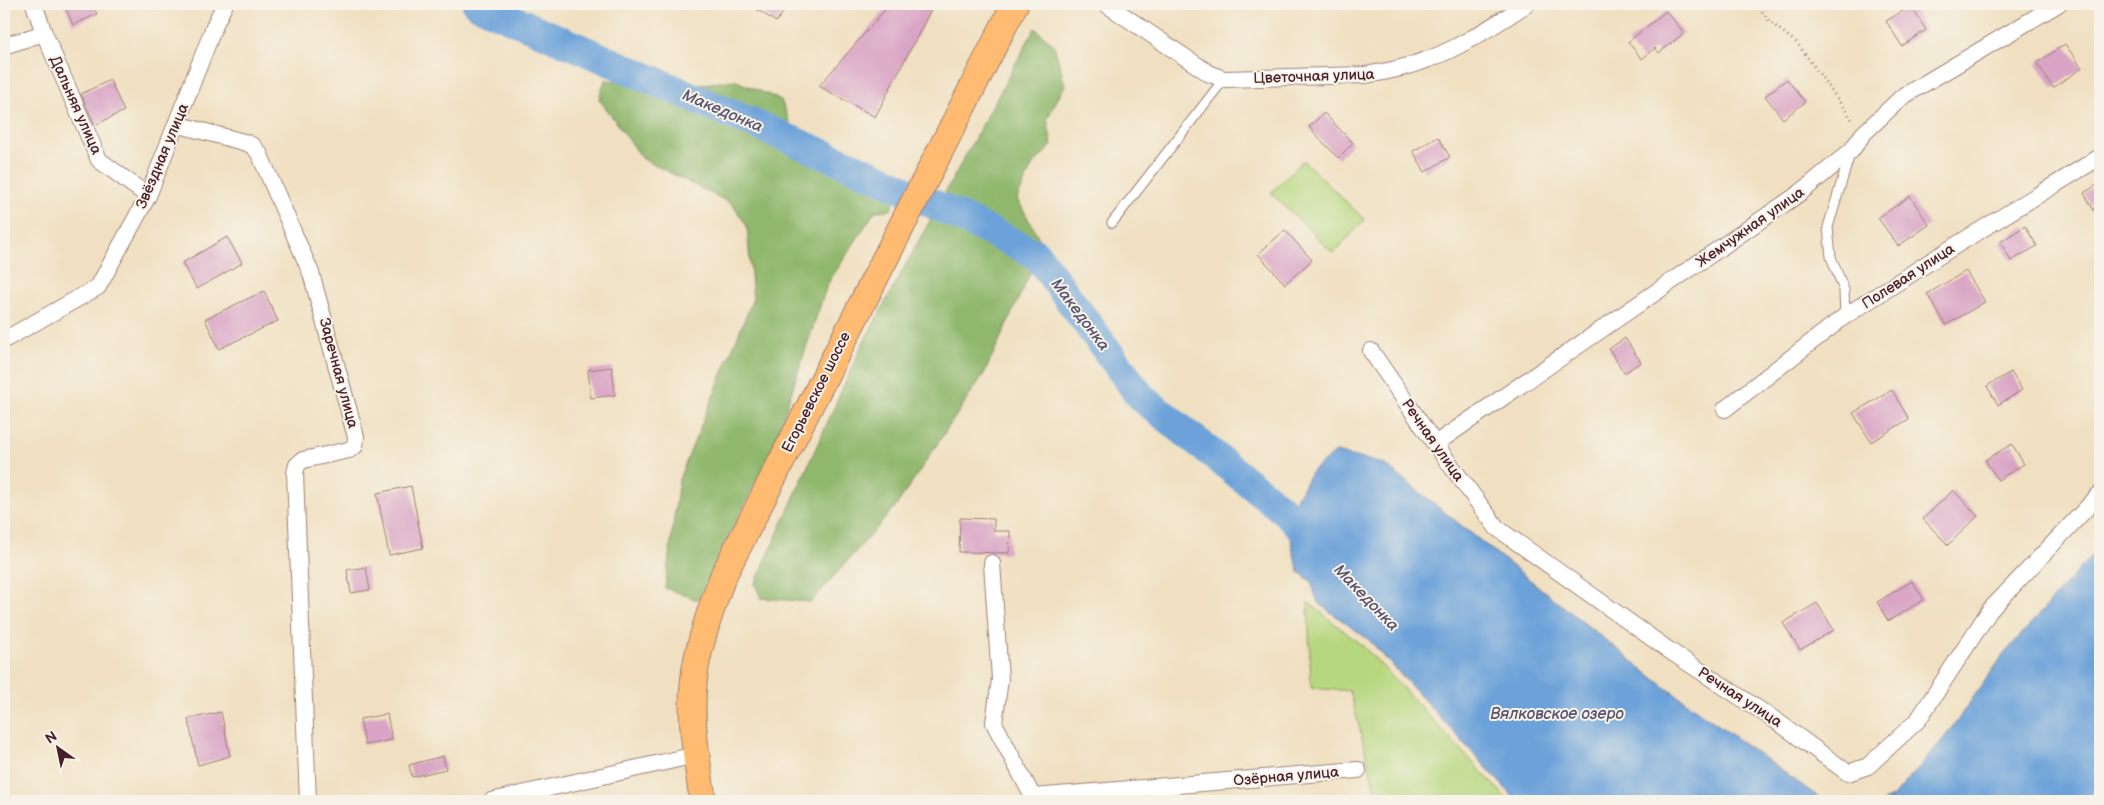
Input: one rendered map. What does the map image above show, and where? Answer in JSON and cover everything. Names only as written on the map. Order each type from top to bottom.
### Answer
[{"type":"main road","name":"Егорьевское шоссе","points":[[703,801],[696,755],[692,707],[696,662],[723,576],[1015,4]]},
{"type":"street","name":"Дальняя улица","points":[[34,4],[44,33],[99,160],[148,196]]},
{"type":"street","name":"Звёздная улица","points":[[4,340],[98,287],[148,196],[216,22],[225,4]]},
{"type":"street","name":"Цветочная улица","points":[[1106,4],[1210,74],[1224,79],[1365,75],[1387,72],[1446,52],[1527,4]]},
{"type":"street","name":"Жемчужная улица","points":[[1435,444],[1800,193],[1851,152],[1864,134],[1902,96],[2058,4]]},
{"type":"street","points":[[4,46],[44,33]]},
{"type":"street","name":"Заречная улица","points":[[176,124],[247,143],[253,146],[259,153],[311,273],[356,437],[355,446],[349,450],[304,460],[298,465],[295,473],[308,801]]},
{"type":"street","name":"Полевая улица","points":[[1725,409],[1845,316],[2100,157]]},
{"type":"street","name":"Речная улица","points":[[1371,351],[1435,444],[1497,528],[1670,651],[1778,722],[1848,773],[1868,766],[1918,720],[1990,610],[2100,494]]},
{"type":"street","points":[[992,563],[1000,678],[994,723],[1034,799]]},
{"type":"street","points":[[491,801],[696,755]]},
{"type":"street","name":"Озёрная улица","points":[[1034,799],[1358,770]]},
{"type":"lane","points":[[1112,223],[1224,79]]},
{"type":"lane","points":[[1845,316],[1844,290],[1831,257],[1828,227],[1851,152]]},
{"type":"path","points":[[1756,4],[1770,22],[1797,43],[1864,134]]},
{"type":"green space","points":[[1035,28],[1054,45],[1065,85],[1047,119],[1052,145],[1032,166],[1017,199],[1043,245],[985,372],[896,506],[811,602],[761,598],[755,584],[862,345]]},
{"type":"green space","points":[[605,80],[682,87],[734,80],[781,100],[803,158],[896,197],[891,210],[875,211],[827,285],[773,447],[698,600],[665,588],[679,479],[753,299],[747,226],[732,204],[643,159],[599,99]]},
{"type":"green space","points":[[1303,160],[1365,220],[1333,253],[1271,193]]},
{"type":"green space","points":[[1308,602],[1365,648],[1509,801],[1378,801],[1350,691],[1311,688]]},
{"type":"water","name":"Вялковское озеро","points":[[1336,452],[1384,464],[1661,684],[1824,801],[1517,801],[1369,640],[1318,603],[1311,581],[1299,572],[1292,547],[1288,514],[1311,472]]},
{"type":"water","points":[[2100,546],[2100,801],[1883,801],[1894,796],[1945,737],[2004,654]]},
{"type":"building","points":[[64,4],[92,4],[97,14],[73,25]]},
{"type":"building","points":[[749,4],[789,4],[776,22]]},
{"type":"building","points":[[890,4],[934,4],[875,117],[819,86]]},
{"type":"building","points":[[1911,6],[1926,30],[1902,46],[1886,21]]},
{"type":"building","points":[[1666,11],[1684,33],[1659,53],[1655,48],[1642,59],[1628,42]]},
{"type":"building","points":[[2065,44],[2082,68],[2053,88],[2037,63]]},
{"type":"building","points":[[1787,79],[1805,102],[1783,119],[1765,96]]},
{"type":"building","points":[[110,80],[124,111],[95,125],[81,94]]},
{"type":"building","points":[[1324,113],[1353,143],[1338,158],[1309,127]]},
{"type":"building","points":[[1438,137],[1450,157],[1425,172],[1413,151]]},
{"type":"building","points":[[2100,183],[2100,221],[2084,193]]},
{"type":"building","points":[[1910,196],[1929,225],[1898,246],[1878,218]]},
{"type":"building","points":[[2025,226],[2037,246],[2011,261],[2000,242]]},
{"type":"building","points":[[1285,230],[1312,260],[1285,284],[1258,254]]},
{"type":"building","points":[[227,237],[242,263],[197,289],[182,263]]},
{"type":"building","points":[[1966,271],[1985,302],[1946,325],[1927,294]]},
{"type":"building","points":[[264,291],[278,321],[219,349],[205,319]]},
{"type":"building","points":[[1625,338],[1641,362],[1624,373],[1609,349]]},
{"type":"building","points":[[612,367],[615,395],[591,398],[588,370]]},
{"type":"building","points":[[2011,372],[2022,390],[1998,405],[1987,386]]},
{"type":"building","points":[[1892,390],[1909,419],[1871,442],[1853,413]]},
{"type":"building","points":[[2012,444],[2024,464],[1998,480],[1985,460]]},
{"type":"building","points":[[411,486],[423,548],[389,555],[377,493]]},
{"type":"building","points":[[1953,490],[1978,516],[1948,545],[1923,519]]},
{"type":"building","points":[[960,518],[994,519],[994,531],[1010,531],[1009,553],[959,552]]},
{"type":"building","points":[[366,567],[370,590],[351,593],[347,570]]},
{"type":"building","points":[[1912,581],[1924,600],[1888,621],[1877,602]]},
{"type":"building","points":[[1817,603],[1834,630],[1800,650],[1783,623]]},
{"type":"building","points":[[221,712],[230,756],[198,765],[188,719]]},
{"type":"building","points":[[387,714],[392,740],[365,745],[360,719]]},
{"type":"building","points":[[443,756],[446,769],[412,777],[409,765]]},
{"type":"waterway","name":"Македонка","points":[[477,4],[886,181],[1036,254],[1141,397],[1288,514],[1317,544]]}]
